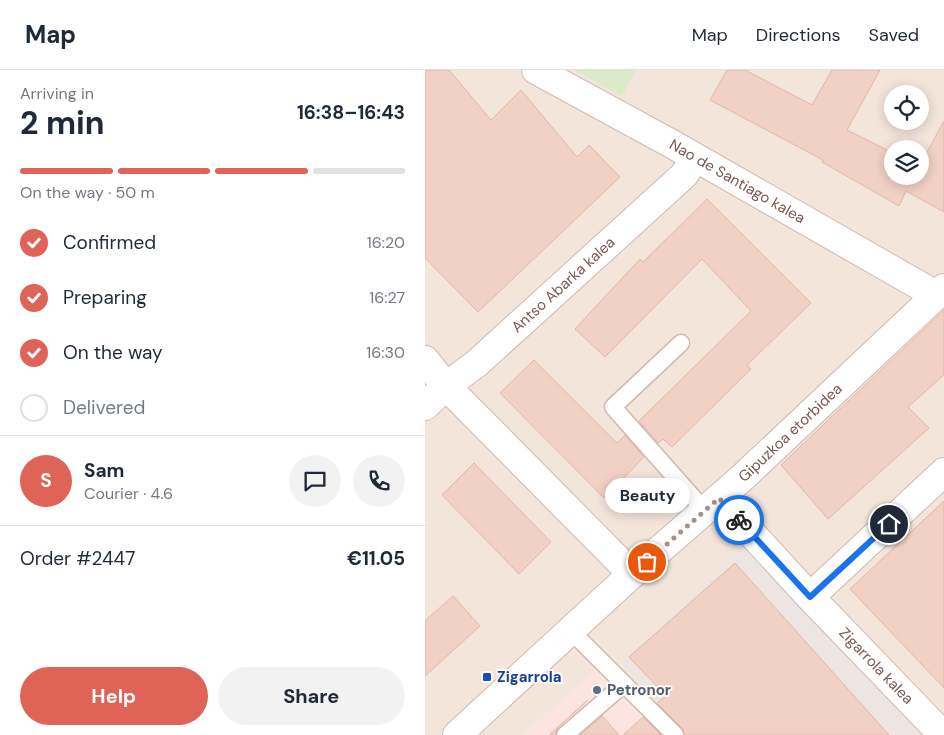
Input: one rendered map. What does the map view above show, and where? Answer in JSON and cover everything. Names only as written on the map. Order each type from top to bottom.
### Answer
[{"type":"street","name":"Nao de Santiago kalea","points":[[537,70],[940,292]]},
{"type":"street","name":"Antso Abarka kalea","points":[[425,406],[446,386],[476,364],[684,175],[695,158]]},
{"type":"street","name":"Gipuzkoa etorbidea","points":[[457,735],[632,574],[712,504],[940,292]]},
{"type":"street","points":[[425,360],[446,386],[632,574]]},
{"type":"street","points":[[810,597],[944,472]]},
{"type":"street","name":"Zigarrola kalea","points":[[712,504],[810,597],[943,735]]},
{"type":"lane","points":[[681,343],[613,407],[712,504]]},
{"type":"lane","points":[[571,631],[675,735]]},
{"type":"lane","points":[[565,735],[624,684]]},
{"type":"shaded area","points":[[425,70],[944,70],[944,735],[425,735]]},
{"type":"shaded area","points":[[745,544],[922,735],[689,735],[622,663]]},
{"type":"shaded area","name":"Petronor","points":[[599,666],[664,735],[523,735]]},
{"type":"green space","points":[[574,70],[636,70],[622,96]]},
{"type":"building","points":[[425,70],[449,70],[491,120],[521,90],[577,157],[589,145],[620,177],[478,312],[425,258]]},
{"type":"building","points":[[727,70],[745,70],[812,105],[832,70],[880,70],[847,130],[884,148],[884,185],[929,185],[929,148],[944,121],[944,212],[906,191],[899,206],[822,162],[823,160],[710,100]]},
{"type":"building","points":[[707,199],[811,303],[747,365],[751,369],[672,447],[663,439],[658,443],[639,421],[751,311],[702,259],[605,357],[575,329],[640,259],[643,262]]},
{"type":"building","points":[[944,310],[944,375],[908,407],[929,428],[828,519],[781,465]]},
{"type":"building","points":[[534,360],[617,443],[625,435],[644,457],[604,498],[500,393]]},
{"type":"building","points":[[474,463],[551,542],[519,574],[442,495]]},
{"type":"building","points":[[944,501],[944,688],[850,589]]},
{"type":"building","points":[[735,563],[889,735],[685,735],[682,728],[657,703],[666,696],[629,657]]},
{"type":"building","points":[[453,596],[480,626],[425,676],[425,621]]},
{"type":"building","points":[[588,700],[558,727],[555,735],[549,735]]},
{"type":"building","points":[[602,716],[619,735],[580,735]]},
{"type":"building","points":[[643,717],[661,735],[623,735]]},
{"type":"way so far","points":[[647,562],[719,498],[739,520]]},
{"type":"place","name":"Beauty","points":[[647,562]]},
{"type":"place","name":"Zigarrola","points":[[487,677]]},
{"type":"place","name":"Petronor","points":[[597,690]]},
{"type":"route","points":[[739,520],[810,597],[889,524]]}]
